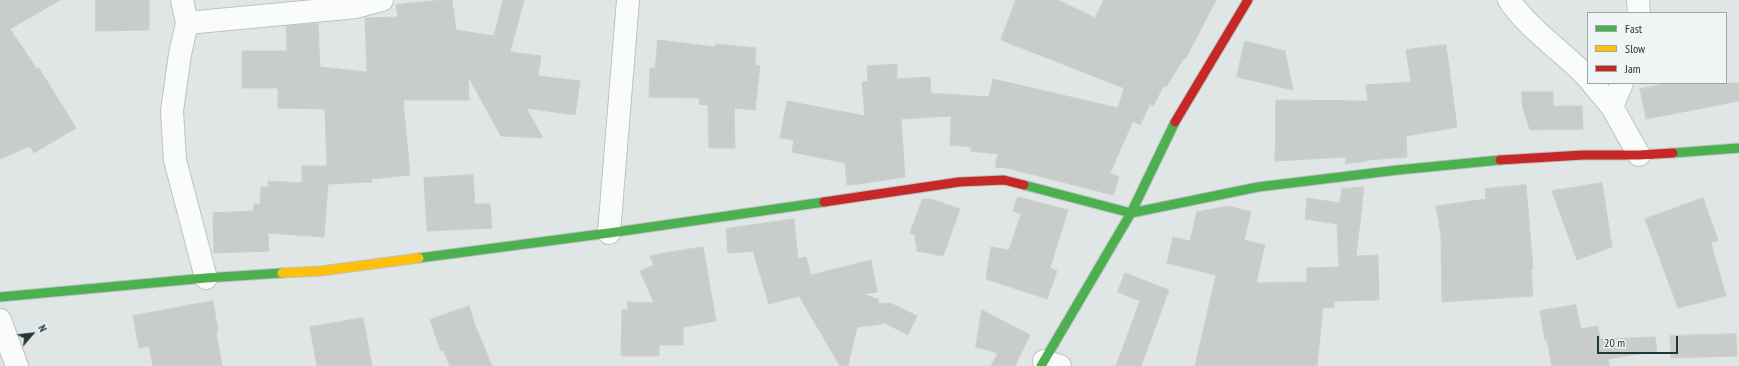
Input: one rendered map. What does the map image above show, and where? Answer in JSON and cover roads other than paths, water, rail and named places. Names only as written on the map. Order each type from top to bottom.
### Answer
[{"type":"street","points":[[182,0],[187,23],[180,54],[172,111],[175,160],[206,278]]},
{"type":"street","points":[[187,23],[356,7],[382,0]]},
{"type":"street","points":[[610,233],[628,0]]},
{"type":"street","points":[[1048,364],[1132,213],[1171,128],[1248,0]]},
{"type":"street","points":[[1509,0],[1517,11],[1542,37],[1587,77]]},
{"type":"street","points":[[1638,0],[1639,12]]},
{"type":"street","points":[[1593,84],[1612,107],[1639,155]]},
{"type":"street","points":[[1612,107],[1622,84]]},
{"type":"street","points":[[0,297],[206,278],[321,270],[610,233],[959,182],[1004,180],[1132,213],[1258,187],[1398,170],[1491,161],[1583,155],[1639,155],[1739,148]]},
{"type":"street","points":[[0,320],[18,366]]}]
